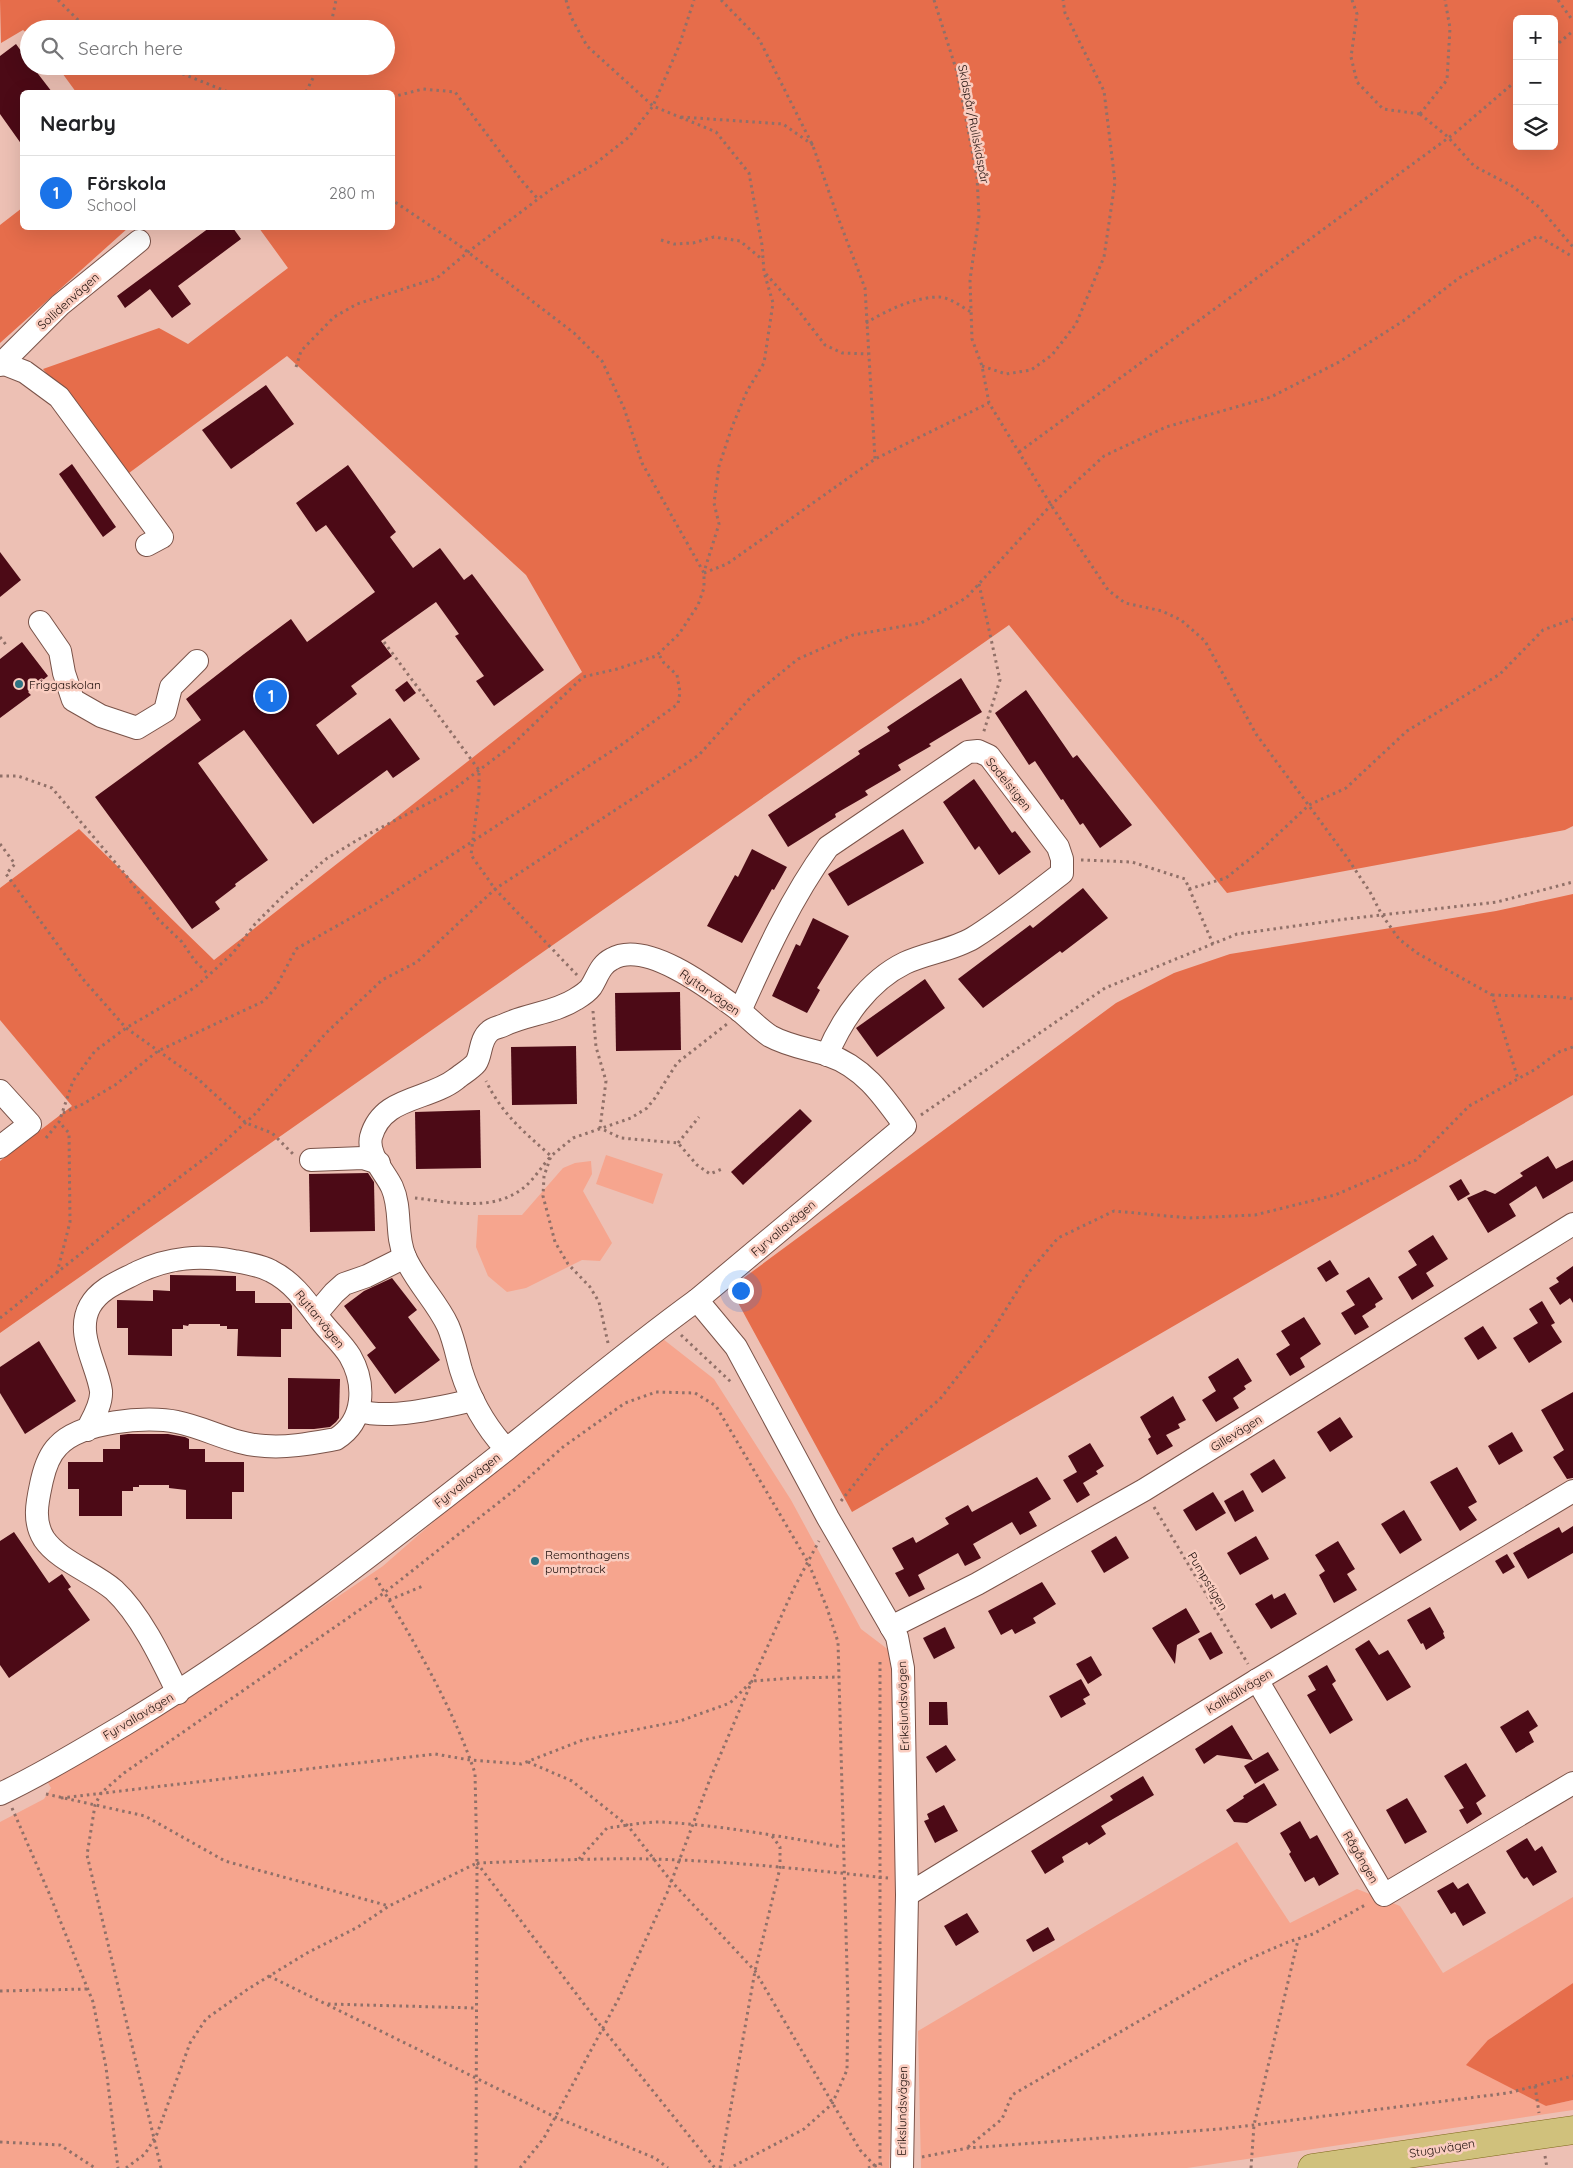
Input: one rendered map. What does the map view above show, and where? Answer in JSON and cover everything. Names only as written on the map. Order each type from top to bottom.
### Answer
[{"type":"main road","name":"Stuguvägen","points":[[1312,2168],[1573,2130]]},
{"type":"street","name":"Sollidenvägen","points":[[1,364],[60,306],[139,241]]},
{"type":"street","points":[[1,364],[25,372],[59,398],[162,537],[147,545]]},
{"type":"street","points":[[40,622],[60,651],[64,673],[73,700],[101,716],[137,728],[165,711],[171,687],[197,661]]},
{"type":"street","name":"Sadelstigen","points":[[740,1011],[769,947],[812,870],[828,847],[968,752],[978,752],[989,756],[1058,847],[1062,859]]},
{"type":"street","points":[[827,1055],[836,1032],[852,1009],[880,981],[904,964],[971,939],[1062,873],[1062,859]]},
{"type":"street","name":"Ryttarvägen","points":[[477,1062],[480,1045],[490,1031],[518,1018],[558,1008],[575,1000],[590,988],[600,969],[613,958],[631,954],[656,959],[682,971],[740,1011],[756,1027],[776,1039],[846,1062],[861,1072],[905,1126]]},
{"type":"street","points":[[477,1062],[452,1082],[392,1107],[383,1115],[371,1137],[370,1149],[393,1188],[398,1205],[400,1240],[405,1257],[448,1326],[462,1373],[473,1400],[497,1439],[506,1449]]},
{"type":"street","points":[[0,1091],[30,1124],[0,1147]]},
{"type":"street","name":"Fyrvallavägen","points":[[2,1790],[36,1778],[178,1692],[318,1595],[697,1300],[905,1126]]},
{"type":"street","points":[[311,1160],[363,1158],[378,1163]]},
{"type":"street","name":"Gillevägen","points":[[892,1627],[977,1584],[1144,1490],[1573,1224]]},
{"type":"street","name":"Ryttarvägen","points":[[87,1430],[100,1402],[101,1391],[90,1354],[85,1321],[89,1308],[97,1296],[113,1284],[167,1260],[189,1257],[217,1258],[269,1270],[287,1280],[349,1354],[356,1368],[361,1395],[360,1411]]},
{"type":"street","points":[[316,1314],[334,1292],[344,1284],[375,1272],[405,1257]]},
{"type":"street","name":"Erikslundsvägen","points":[[697,1300],[736,1347],[827,1516],[897,1637],[903,1668],[907,1888],[885,2166]]},
{"type":"street","points":[[178,1692],[152,1643],[128,1605],[90,1572],[57,1552],[44,1538],[38,1522],[37,1505],[45,1468],[58,1446],[69,1437],[87,1430],[136,1419],[156,1419],[176,1421],[246,1443],[274,1446],[336,1439],[346,1433],[360,1411],[370,1414],[420,1411],[473,1400]]},
{"type":"street","name":"Kallkällvägen","points":[[907,1888],[1573,1491]]},
{"type":"street","name":"Rågången","points":[[1257,1680],[1384,1896],[1573,1783]]},
{"type":"path","points":[[58,0],[78,20]]},
{"type":"path","points":[[332,20],[336,0]]},
{"type":"path","points":[[57,1273],[70,1222],[69,1133],[59,1122],[73,1081],[95,1051],[126,1028],[178,998],[209,975],[233,952],[260,918],[326,859],[375,830],[450,792],[510,747],[583,676],[617,669],[658,653],[679,634],[698,605],[704,588],[704,573],[719,524],[714,503],[719,466],[747,391],[764,363],[773,303],[764,272],[762,245],[749,173],[716,132],[653,106],[587,46],[571,17],[566,0]]},
{"type":"path","points":[[296,367],[301,351],[334,317],[357,304],[437,278],[538,199],[596,163],[629,137],[653,106],[679,46],[694,0]]},
{"type":"path","points":[[721,0],[760,39],[813,146],[865,288],[875,459]]},
{"type":"path","name":"Skidspår/Rullskidspår","points":[[934,0],[957,72],[977,177],[979,216],[970,280],[972,339],[982,366],[989,403]]},
{"type":"path","points":[[982,366],[1006,374],[1031,370],[1052,354],[1076,324],[1104,257],[1115,182],[1104,91],[1065,13],[1063,0]]},
{"type":"path","points":[[1352,0],[1357,14],[1351,58],[1357,82],[1383,109],[1420,114],[1448,137],[1474,166],[1512,186],[1539,207],[1573,247]]},
{"type":"path","points":[[1420,114],[1447,80],[1450,28],[1445,0]]},
{"type":"path","points":[[1558,0],[1573,21]]},
{"type":"path","points":[[1558,44],[1573,31]]},
{"type":"path","points":[[186,75],[223,90]]},
{"type":"path","points":[[307,90],[314,75]]},
{"type":"path","points":[[1019,452],[1448,137],[1513,83]]},
{"type":"path","points":[[395,96],[423,89],[455,92],[522,181],[538,199]]},
{"type":"path","points":[[677,117],[783,124],[813,146]]},
{"type":"path","points":[[395,202],[468,252],[574,333],[602,361],[624,408],[642,463],[704,573]]},
{"type":"path","points":[[0,1318],[109,1231],[213,1152],[246,1122],[326,1033],[382,980],[417,962],[495,889],[698,755],[750,698],[798,659],[853,635],[921,623],[966,598],[1051,505],[1104,456],[1166,427],[1271,397],[1340,362],[1403,321],[1459,278],[1538,236],[1573,257]]},
{"type":"path","points":[[661,240],[674,244],[693,243],[714,237],[740,240],[763,260]]},
{"type":"path","points":[[764,272],[798,310],[825,345],[842,353],[868,354]]},
{"type":"path","points":[[866,322],[883,313],[916,301],[941,297],[971,312]]},
{"type":"path","points":[[704,573],[727,564],[875,459],[989,403],[1051,505],[1108,590],[1125,603],[1162,611],[1181,620],[1205,641],[1256,734],[1309,805],[1370,892],[1382,915],[1400,938],[1417,953],[1492,996],[1561,997],[1573,1000]]},
{"type":"path","points":[[978,752],[1000,680],[979,584]]},
{"type":"path","points":[[1190,890],[1226,878],[1261,850],[1309,805],[1346,788],[1407,731],[1500,674],[1543,630],[1573,619]]},
{"type":"path","points":[[0,637],[7,646]]},
{"type":"path","points":[[384,642],[479,770],[479,793],[471,855],[495,889],[590,988],[596,1047],[606,1081],[600,1128]]},
{"type":"path","points":[[62,1113],[83,1104],[116,1085],[158,1051],[264,1001],[276,987],[296,950],[372,906],[473,841],[621,745],[678,704],[680,692],[677,675],[664,663],[658,653]]},
{"type":"path","points":[[0,776],[18,776],[52,788],[125,874],[158,919],[182,942],[195,961],[209,975]]},
{"type":"path","points":[[0,844],[15,864],[6,874],[82,978],[126,1028],[198,1079],[246,1122],[272,1133],[301,1160],[311,1160]]},
{"type":"path","points":[[1062,859],[1132,862],[1185,879],[1213,944]]},
{"type":"path","points":[[905,1126],[1105,988],[1237,934],[1496,902],[1573,882]]},
{"type":"path","points":[[1492,996],[1518,1079]]},
{"type":"path","points":[[395,1195],[459,1203],[487,1203],[522,1189],[550,1156],[573,1138],[630,1118],[647,1108],[677,1063],[702,1045],[740,1011]]},
{"type":"path","points":[[520,2168],[544,2138],[620,1996],[671,1881],[710,1779],[752,1681],[794,1588],[822,1535],[827,1516],[883,1448],[940,1399],[990,1335],[1029,1272],[1058,1238],[1114,1211],[1189,1218],[1255,1214],[1335,1195],[1416,1160],[1469,1106],[1518,1079],[1559,1052],[1573,1047]]},
{"type":"path","points":[[477,1062],[494,1097],[514,1124],[550,1156]]},
{"type":"path","points":[[678,1143],[699,1117]]},
{"type":"path","points":[[600,1128],[621,1138],[678,1143],[697,1165],[710,1174],[722,1168]]},
{"type":"path","points":[[550,1156],[544,1176],[543,1196],[555,1242],[568,1264],[590,1287],[599,1302],[611,1350]]},
{"type":"path","points":[[161,2168],[87,1855],[95,1805],[101,1793],[124,1773],[384,1593],[516,1488],[563,1447],[625,1403],[656,1392],[695,1393],[716,1406],[808,1562],[827,1608],[838,1642],[842,1847],[848,2005],[847,2070],[832,2104],[804,2129],[730,2168]]},
{"type":"path","name":"Pumpstigen","points":[[1144,1490],[1257,1680]]},
{"type":"path","points":[[364,1560],[420,1654],[451,1715],[475,1773],[477,1863],[475,2008],[476,2168]]},
{"type":"path","points":[[388,1600],[423,1586]]},
{"type":"path","points":[[880,1660],[878,1878],[885,2166]]},
{"type":"path","points":[[61,1798],[435,1754],[470,1760],[521,1764],[583,1740],[688,1718],[730,1703],[752,1681],[839,1677]]},
{"type":"path","points":[[527,1761],[572,1781],[628,1826],[671,1881],[755,1971],[860,2150],[885,2166]]},
{"type":"path","points":[[2,1790],[49,1893],[92,2002],[106,2067],[118,2168]]},
{"type":"path","points":[[40,1793],[145,1816],[226,1861],[389,1906]]},
{"type":"path","points":[[579,1859],[607,1828],[658,1822],[753,1831],[772,1836],[842,1847]]},
{"type":"path","points":[[720,2168],[755,1971],[780,1868],[780,1847],[772,1836]]},
{"type":"path","points":[[126,2168],[145,2154],[153,2140],[190,2043],[206,2019],[228,2002],[269,1976],[358,1926],[389,1906],[477,1863],[579,1859],[678,1861],[780,1868],[878,1878],[907,1888]]},
{"type":"path","points":[[477,1863],[603,2029],[715,2168]]},
{"type":"path","points":[[1384,1896],[1313,1934],[1249,1959],[1218,1975],[1012,2095],[1002,2119],[968,2148],[1254,2125],[1508,2093],[1573,2076]]},
{"type":"path","points":[[1251,2168],[1254,2125],[1298,1939]]},
{"type":"path","points":[[269,1976],[555,2117],[655,2158],[668,2168]]},
{"type":"path","points":[[0,1991],[87,1989]]},
{"type":"path","points":[[324,2004],[475,2008]]},
{"type":"path","points":[[0,2142],[60,2145],[95,2168]]},
{"type":"shaded area","points":[[0,0],[1573,0],[1573,826],[1565,830],[1227,893],[1009,625],[0,1333],[0,1161],[72,1106],[0,1020],[0,888],[79,829],[214,960],[582,672],[526,575],[287,356],[129,473],[43,369],[159,328],[188,344],[288,268],[260,230],[395,230],[395,90],[75,90],[64,75],[395,75],[395,20],[20,20],[20,32],[1,43]]},
{"type":"shaded area","points":[[20,210],[20,230],[126,230],[0,343],[0,225]]},
{"type":"shaded area","points":[[1573,894],[1573,1095],[852,1512],[730,1288],[1116,1003],[1174,973],[1230,954],[1496,911]]},
{"type":"shaded area","points":[[606,1155],[663,1174],[653,1204],[596,1184]]},
{"type":"shaded area","points":[[591,1161],[592,1174],[583,1191],[612,1243],[600,1261],[582,1260],[526,1288],[507,1292],[488,1276],[476,1247],[478,1215],[522,1215],[563,1168],[575,1163]]},
{"type":"shaded area","points":[[663,1339],[714,1379],[791,1500],[861,1629],[898,1657],[894,2051],[889,2168],[0,2168],[0,1822],[44,1799],[51,1788],[47,1781],[198,1692],[383,1566],[510,1455]]},
{"type":"shaded area","points":[[1237,1842],[1290,1923],[1357,1889],[1400,1906],[1443,1973],[1573,1897],[1573,1983],[1488,2040],[1546,2106],[1573,2100],[1573,2110],[1187,2168],[921,2168],[918,2031]]},
{"type":"shaded area","points":[[1573,1983],[1573,2100],[1546,2106],[1466,2065],[1488,2040]]},
{"type":"building","points":[[16,44],[20,50],[20,75],[39,75],[50,90],[20,90],[20,142],[0,114],[0,56]]},
{"type":"building","points":[[206,230],[234,230],[241,239],[178,286],[191,304],[172,318],[150,289],[125,308],[117,296]]},
{"type":"building","points":[[266,385],[294,424],[231,469],[202,430]]},
{"type":"building","points":[[72,464],[116,527],[103,537],[59,474]]},
{"type":"building","points":[[348,465],[396,532],[390,537],[413,568],[440,548],[464,580],[472,574],[544,670],[494,706],[476,681],[484,676],[455,636],[459,634],[436,602],[381,641],[392,656],[351,686],[357,694],[316,725],[338,755],[390,718],[420,759],[393,778],[387,770],[313,824],[244,730],[198,763],[268,860],[235,884],[236,886],[215,902],[220,909],[192,929],[95,797],[201,720],[186,699],[291,619],[307,642],[375,592],[326,525],[316,532],[296,503]]},
{"type":"building","points":[[0,552],[21,580],[0,597]]},
{"type":"building","name":"Friggaskolan","points":[[22,642],[48,676],[28,692],[31,695],[0,718],[0,659]]},
{"type":"building","points":[[961,678],[982,712],[929,744],[931,746],[898,765],[901,770],[865,791],[868,795],[835,814],[836,817],[788,847],[768,815],[860,754],[858,751],[890,731],[887,727]]},
{"type":"building","points":[[407,681],[416,693],[404,702],[395,690]]},
{"type":"building","points":[[1026,690],[1073,758],[1077,755],[1132,825],[1100,848],[1083,823],[1080,825],[1063,799],[1061,800],[1035,761],[1029,765],[995,713]]},
{"type":"building","points":[[974,779],[1012,833],[1015,831],[1031,852],[999,875],[979,846],[975,850],[943,802]]},
{"type":"building","points":[[903,829],[924,863],[848,906],[828,874]]},
{"type":"building","points":[[752,849],[787,867],[774,890],[772,889],[742,943],[707,926],[735,875],[738,877]]},
{"type":"building","points":[[1083,888],[1108,918],[1062,953],[1060,951],[983,1008],[958,979],[1030,925],[1033,928]]},
{"type":"building","points":[[813,918],[849,936],[817,988],[820,990],[807,1013],[772,996],[796,944],[800,946]]},
{"type":"building","points":[[925,979],[945,1008],[877,1057],[856,1028]]},
{"type":"building","points":[[680,992],[681,1050],[616,1051],[615,993]]},
{"type":"building","points":[[576,1046],[577,1104],[512,1105],[511,1047]]},
{"type":"building","points":[[800,1109],[812,1121],[743,1185],[731,1172]]},
{"type":"building","points":[[480,1110],[481,1168],[416,1169],[415,1112]]},
{"type":"building","points":[[1548,1156],[1556,1169],[1573,1160],[1573,1181],[1543,1199],[1536,1186],[1509,1204],[1516,1216],[1488,1233],[1467,1198],[1485,1190],[1495,1194],[1523,1176],[1520,1173]]},
{"type":"building","points":[[368,1173],[374,1182],[375,1231],[310,1232],[309,1174]]},
{"type":"building","points":[[1461,1179],[1470,1194],[1458,1201],[1449,1186]]},
{"type":"building","points":[[1433,1235],[1448,1259],[1426,1273],[1434,1286],[1412,1300],[1398,1277],[1417,1265],[1408,1251]]},
{"type":"building","points":[[1330,1260],[1339,1274],[1326,1282],[1317,1268]]},
{"type":"building","points":[[1573,1266],[1573,1303],[1570,1298],[1560,1305],[1549,1288],[1559,1282],[1556,1278]]},
{"type":"building","points":[[170,1275],[236,1276],[236,1291],[255,1291],[255,1303],[290,1303],[292,1306],[292,1329],[281,1329],[281,1357],[237,1356],[238,1329],[227,1329],[227,1326],[220,1326],[220,1324],[189,1324],[188,1326],[183,1325],[183,1329],[172,1329],[172,1356],[128,1355],[128,1328],[117,1328],[117,1300],[153,1301],[153,1290],[170,1291]]},
{"type":"building","points":[[1369,1277],[1383,1299],[1375,1304],[1376,1307],[1362,1316],[1369,1327],[1355,1335],[1341,1313],[1355,1305],[1346,1291]]},
{"type":"building","points":[[392,1278],[417,1310],[408,1317],[440,1360],[395,1394],[367,1355],[376,1348],[344,1306],[364,1291]]},
{"type":"building","points":[[1542,1301],[1555,1323],[1551,1325],[1562,1342],[1529,1363],[1513,1338],[1538,1323],[1529,1309]]},
{"type":"building","points":[[1304,1317],[1321,1344],[1300,1358],[1305,1367],[1290,1376],[1276,1354],[1290,1345],[1281,1331]]},
{"type":"building","points":[[1483,1326],[1497,1348],[1478,1360],[1464,1338]]},
{"type":"building","points":[[39,1341],[76,1401],[25,1434],[0,1393],[0,1367]]},
{"type":"building","points":[[1238,1358],[1252,1381],[1244,1386],[1246,1389],[1233,1398],[1239,1408],[1216,1422],[1202,1400],[1216,1391],[1208,1377]]},
{"type":"building","points":[[288,1378],[340,1379],[339,1418],[336,1422],[330,1427],[288,1429]]},
{"type":"building","points":[[1573,1392],[1573,1478],[1567,1479],[1553,1457],[1564,1450],[1541,1410]]},
{"type":"building","points":[[1173,1396],[1186,1420],[1178,1424],[1180,1428],[1166,1435],[1173,1446],[1157,1455],[1148,1439],[1151,1437],[1140,1417]]},
{"type":"building","points":[[1340,1417],[1353,1437],[1330,1452],[1317,1432]]},
{"type":"building","points":[[1512,1432],[1523,1451],[1499,1465],[1488,1446]]},
{"type":"building","points":[[168,1434],[185,1437],[189,1439],[189,1449],[205,1449],[205,1462],[244,1462],[244,1492],[232,1492],[232,1519],[186,1519],[186,1490],[169,1488],[169,1485],[139,1485],[139,1487],[133,1487],[133,1491],[122,1491],[122,1516],[79,1516],[79,1489],[68,1489],[68,1462],[103,1462],[103,1449],[120,1449],[120,1435]]},
{"type":"building","points":[[1090,1443],[1104,1466],[1096,1471],[1098,1474],[1083,1483],[1090,1495],[1077,1503],[1063,1480],[1077,1472],[1068,1456]]},
{"type":"building","points":[[1274,1459],[1286,1478],[1262,1493],[1250,1474]]},
{"type":"building","points":[[1457,1467],[1477,1502],[1468,1507],[1477,1520],[1460,1531],[1430,1482]]},
{"type":"building","points":[[1037,1477],[1051,1499],[1029,1512],[1037,1526],[1020,1535],[1012,1522],[973,1544],[981,1558],[965,1566],[958,1553],[918,1575],[925,1589],[909,1597],[895,1573],[904,1569],[892,1548],[913,1537],[916,1543],[949,1524],[945,1518],[968,1505],[972,1512]]},
{"type":"building","points":[[1243,1490],[1254,1511],[1235,1522],[1224,1501]]},
{"type":"building","points":[[1213,1492],[1226,1513],[1196,1531],[1183,1510]]},
{"type":"building","points":[[1404,1510],[1422,1540],[1400,1554],[1381,1524]]},
{"type":"building","points":[[1573,1526],[1573,1553],[1528,1579],[1513,1553],[1559,1527],[1562,1533]]},
{"type":"building","points":[[14,1532],[49,1583],[62,1574],[71,1587],[68,1589],[90,1620],[9,1678],[0,1665],[0,1541]]},
{"type":"building","points":[[1116,1536],[1129,1558],[1104,1573],[1091,1551]]},
{"type":"building","points":[[1256,1536],[1269,1559],[1240,1575],[1227,1553]]},
{"type":"building","points":[[1338,1541],[1355,1569],[1347,1574],[1357,1590],[1334,1603],[1319,1575],[1325,1571],[1315,1555]]},
{"type":"building","points":[[1507,1554],[1515,1567],[1503,1574],[1495,1561]]},
{"type":"building","points":[[1042,1582],[1056,1604],[1033,1618],[1036,1623],[1015,1634],[1012,1629],[1001,1635],[988,1611]]},
{"type":"building","points":[[1285,1593],[1297,1614],[1271,1629],[1255,1604],[1272,1594],[1274,1599]]},
{"type":"building","points":[[1430,1607],[1444,1632],[1445,1638],[1426,1650],[1407,1620]]},
{"type":"building","points":[[1186,1608],[1200,1632],[1177,1645],[1175,1664],[1152,1628]]},
{"type":"building","points":[[945,1627],[955,1648],[934,1659],[923,1638]]},
{"type":"building","points":[[1211,1632],[1223,1653],[1210,1660],[1198,1639]]},
{"type":"building","points":[[1369,1640],[1379,1655],[1388,1650],[1411,1687],[1387,1701],[1355,1649]]},
{"type":"building","points":[[1091,1656],[1102,1675],[1088,1684],[1076,1664]]},
{"type":"building","points":[[1327,1665],[1336,1681],[1332,1684],[1353,1720],[1330,1734],[1307,1695],[1316,1690],[1308,1676]]},
{"type":"building","points":[[1081,1679],[1090,1695],[1083,1699],[1086,1704],[1061,1718],[1049,1696]]},
{"type":"building","points":[[929,1702],[947,1702],[948,1725],[929,1725]]},
{"type":"building","points":[[1528,1710],[1538,1726],[1529,1732],[1534,1742],[1516,1753],[1500,1727]]},
{"type":"building","points":[[1232,1725],[1253,1760],[1217,1755],[1204,1764],[1195,1749]]},
{"type":"building","points":[[946,1745],[956,1760],[936,1773],[926,1757]]},
{"type":"building","points":[[1268,1752],[1279,1770],[1255,1784],[1244,1766]]},
{"type":"building","points":[[1466,1763],[1486,1796],[1476,1803],[1482,1814],[1467,1824],[1459,1810],[1464,1808],[1444,1776]]},
{"type":"building","points":[[1143,1776],[1154,1795],[1101,1826],[1106,1834],[1089,1845],[1087,1842],[1062,1857],[1064,1862],[1045,1874],[1031,1851],[1113,1800],[1110,1796]]},
{"type":"building","points":[[1264,1783],[1277,1805],[1247,1823],[1234,1822],[1226,1810],[1244,1798],[1243,1796]]},
{"type":"building","points":[[1407,1798],[1427,1832],[1405,1844],[1386,1810]]},
{"type":"building","points":[[944,1805],[958,1831],[935,1843],[924,1821],[929,1819],[927,1814]]},
{"type":"building","points":[[1300,1821],[1310,1839],[1317,1835],[1339,1874],[1319,1886],[1314,1877],[1305,1882],[1289,1854],[1291,1852],[1280,1833]]},
{"type":"building","points":[[1527,1838],[1535,1851],[1542,1846],[1557,1872],[1533,1886],[1527,1877],[1524,1879],[1521,1876],[1506,1851]]},
{"type":"building","points":[[1453,1882],[1458,1889],[1468,1883],[1486,1913],[1463,1926],[1455,1912],[1451,1914],[1437,1891]]},
{"type":"building","points":[[967,1913],[979,1932],[956,1946],[944,1926]]},
{"type":"building","points":[[1048,1927],[1055,1940],[1033,1952],[1026,1940]]},
{"type":"place","name":"Friggaskolan","points":[[19,684]]},
{"type":"place","name":"Förskola","points":[[271,696]]},
{"type":"place","name":"Remonthagens pumptrack","points":[[535,1561]]}]
